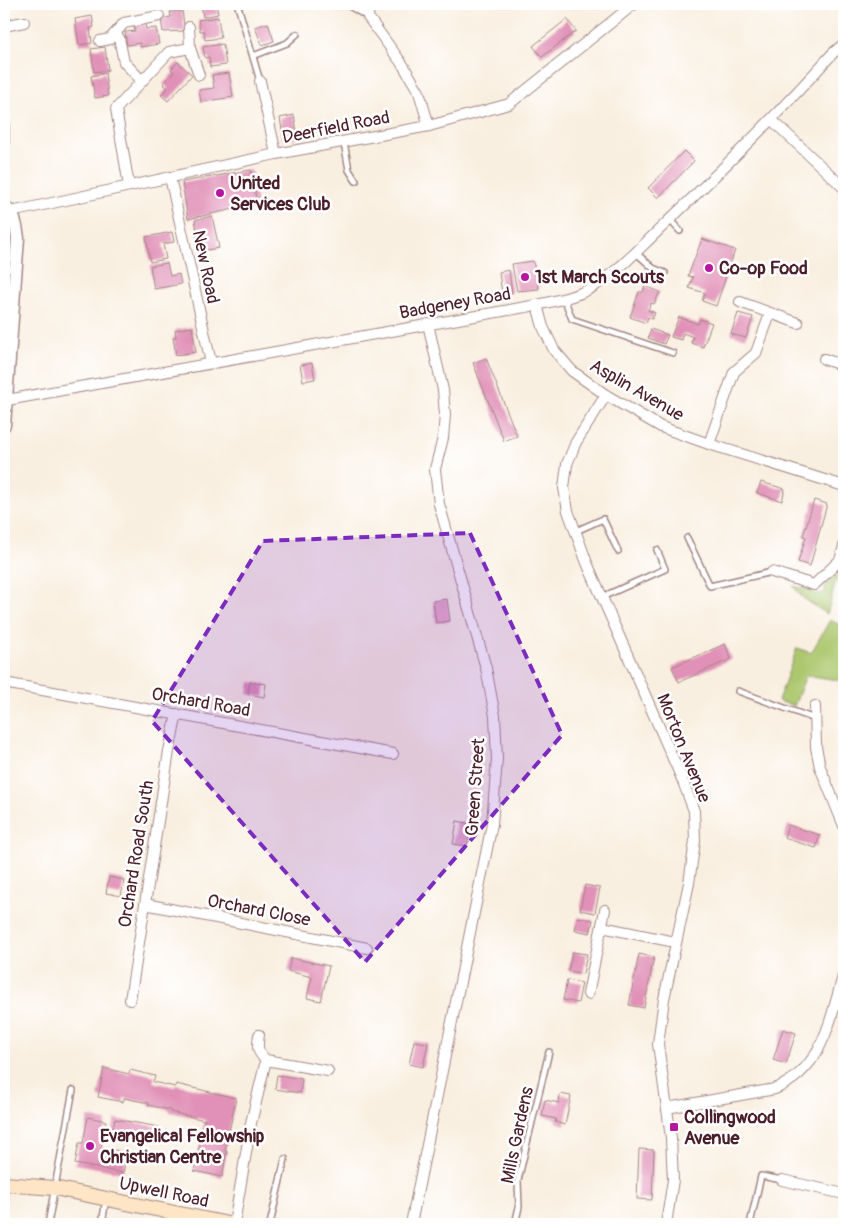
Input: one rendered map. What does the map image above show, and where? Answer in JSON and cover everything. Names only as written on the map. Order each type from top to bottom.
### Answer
[{"type":"main road","name":"Upwell Road","points":[[4,1184],[54,1188],[106,1198],[181,1217],[228,1224]]},
{"type":"street","points":[[369,4],[368,17],[403,65],[419,92],[429,126]]},
{"type":"street","name":"Deerfield Road","points":[[7,209],[129,186],[276,154],[429,126],[509,104],[634,4]]},
{"type":"street","points":[[100,41],[110,39],[124,23],[159,16]]},
{"type":"street","points":[[4,26],[24,22]]},
{"type":"street","points":[[189,28],[190,48],[199,75]]},
{"type":"street","points":[[115,34],[119,38],[124,62],[142,81]]},
{"type":"street","name":"Badgeney Road","points":[[7,400],[537,305],[591,288],[670,220],[772,120],[844,44]]},
{"type":"street","points":[[129,186],[116,109],[169,52],[190,48]]},
{"type":"street","points":[[260,81],[276,154]]},
{"type":"street","points":[[4,118],[4,150]]},
{"type":"street","points":[[772,120],[844,188]]},
{"type":"street","name":"New Road","points":[[170,177],[211,363]]},
{"type":"street","points":[[4,425],[7,400],[6,371],[10,269],[18,238],[16,223],[7,209]]},
{"type":"street","points":[[740,302],[798,323]]},
{"type":"street","name":"Asplin Avenue","points":[[537,305],[543,327],[554,350],[572,371],[606,395],[661,427],[844,486]]},
{"type":"street","points":[[709,444],[734,372],[756,353],[770,314]]},
{"type":"street","name":"Green Street","points":[[411,1224],[492,824],[497,759],[495,716],[486,668],[439,504],[435,469],[443,438],[445,415],[443,390],[428,324]]},
{"type":"street","points":[[824,359],[844,366]]},
{"type":"street","name":"Morton Avenue","points":[[606,395],[576,442],[566,464],[564,488],[568,511],[602,597],[682,779],[694,812],[695,841],[675,942],[658,1044],[667,1108],[673,1180],[666,1224]]},
{"type":"street","points":[[772,572],[814,585],[840,560],[844,546]]},
{"type":"street","name":"Orchard Road","points":[[4,683],[393,754]]},
{"type":"street","points":[[815,706],[820,767],[844,826]]},
{"type":"street","name":"Orchard Road South","points":[[130,1000],[169,751],[177,714]]},
{"type":"street","name":"Orchard Close","points":[[145,904],[367,948]]},
{"type":"street","points":[[588,994],[605,910]]},
{"type":"street","points":[[602,927],[675,942]]},
{"type":"street","points":[[667,1108],[766,1090],[790,1082],[804,1071],[821,1046],[842,991],[844,973]]},
{"type":"street","points":[[259,1035],[257,1046],[260,1055],[266,1060],[328,1071]]},
{"type":"street","points":[[234,1224],[251,1123],[266,1060]]},
{"type":"street","points":[[782,1180],[844,1194]]},
{"type":"lane","points":[[346,4],[368,17]]},
{"type":"lane","points":[[238,6],[260,81]]},
{"type":"lane","points":[[253,56],[287,43],[297,34]]},
{"type":"lane","points":[[344,142],[349,170],[356,181]]},
{"type":"lane","points":[[670,220],[680,231]]},
{"type":"lane","points":[[635,252],[653,268],[665,273]]},
{"type":"lane","points":[[564,298],[572,319],[673,353]]},
{"type":"lane","points":[[575,531],[603,519],[618,551]]},
{"type":"lane","points":[[687,538],[710,586],[772,572]]},
{"type":"lane","points":[[602,597],[665,569],[657,550]]},
{"type":"lane","points":[[738,691],[816,719]]},
{"type":"lane","name":"Mills Gardens","points":[[516,1224],[519,1207],[518,1180],[549,1052]]},
{"type":"lane","points":[[48,1224],[73,1090]]},
{"type":"lane","points":[[270,1224],[285,1159]]},
{"type":"lane","points":[[750,1224],[761,1176],[782,1180]]},
{"type":"lane","points":[[102,1224],[106,1198]]},
{"type":"highlighted area","points":[[470,533],[562,735],[365,962],[152,721],[263,541]]},
{"type":"green space","points":[[839,570],[827,614],[803,598],[793,586],[810,590],[814,594],[825,593],[825,585]]},
{"type":"green space","points":[[830,620],[844,627],[844,681],[806,675],[794,706],[778,701],[797,648],[811,653]]},
{"type":"building","points":[[201,4],[216,4],[218,14],[203,17]]},
{"type":"building","points":[[182,11],[185,31],[163,32],[161,19],[171,17],[170,12]]},
{"type":"building","points":[[92,16],[94,27],[90,28],[92,43],[79,45],[75,19]]},
{"type":"building","points":[[218,17],[221,38],[205,40],[204,31],[200,31],[198,20]]},
{"type":"building","points":[[567,19],[576,31],[542,57],[533,46]]},
{"type":"building","points":[[145,23],[146,29],[156,28],[159,44],[140,47],[140,43],[127,45],[125,32],[135,31],[134,24]]},
{"type":"building","points":[[268,23],[274,41],[262,45],[255,27]]},
{"type":"building","points":[[223,44],[226,65],[210,67],[209,57],[205,58],[203,47]]},
{"type":"building","points":[[105,47],[108,70],[94,72],[91,49]]},
{"type":"building","points":[[178,62],[192,75],[168,101],[161,95],[168,88],[163,84],[174,72],[171,69]]},
{"type":"building","points":[[105,73],[108,96],[95,98],[91,76]]},
{"type":"building","points":[[229,73],[233,97],[201,102],[199,90],[214,88],[212,75]]},
{"type":"building","points":[[294,115],[298,138],[284,141],[280,118]]},
{"type":"building","points":[[684,151],[694,161],[658,198],[648,188]]},
{"type":"building","name":"United Services Club","points":[[251,170],[257,204],[188,219],[182,182]]},
{"type":"building","points":[[212,216],[219,248],[201,251],[195,220]]},
{"type":"building","points":[[172,232],[174,242],[163,244],[166,259],[150,262],[146,237]]},
{"type":"building","name":"Co-op Food","points":[[702,239],[735,250],[716,306],[702,301],[705,293],[689,288],[693,277],[688,276]]},
{"type":"building","name":"1st March Scouts","points":[[533,261],[539,289],[517,291],[512,264]]},
{"type":"building","points":[[167,263],[170,276],[179,274],[181,284],[154,289],[150,266]]},
{"type":"building","points":[[509,270],[512,293],[502,294],[499,272]]},
{"type":"building","points":[[645,286],[660,292],[654,304],[651,303],[648,310],[655,313],[652,319],[648,317],[646,323],[630,317],[639,292],[643,292]]},
{"type":"building","points":[[738,313],[753,317],[746,338],[731,334]]},
{"type":"building","points":[[679,317],[698,324],[700,319],[712,323],[703,347],[691,343],[693,337],[683,333],[681,340],[671,337]]},
{"type":"building","points":[[192,327],[196,352],[176,355],[173,337],[176,337],[175,330]]},
{"type":"building","points":[[651,329],[668,335],[664,344],[648,338]]},
{"type":"building","points":[[486,358],[517,436],[504,441],[473,363]]},
{"type":"building","points":[[312,363],[315,379],[303,381],[300,365]]},
{"type":"building","points":[[761,482],[785,489],[782,501],[757,493]]},
{"type":"building","points":[[814,500],[827,504],[810,566],[798,562],[806,537],[803,536]]},
{"type":"building","points":[[447,599],[450,621],[436,623],[433,601]]},
{"type":"building","points":[[725,644],[731,659],[679,682],[672,667]]},
{"type":"building","points":[[250,682],[266,684],[264,697],[248,694]]},
{"type":"building","points":[[457,821],[471,824],[467,846],[453,844]]},
{"type":"building","points":[[788,825],[820,835],[816,848],[784,838]]},
{"type":"building","points":[[109,877],[124,880],[121,896],[106,893]]},
{"type":"building","points":[[585,885],[600,888],[595,913],[580,910]]},
{"type":"building","points":[[578,917],[593,920],[590,933],[575,930]]},
{"type":"building","points":[[572,952],[587,954],[583,974],[568,971]]},
{"type":"building","points":[[639,954],[654,957],[644,1008],[629,1005]]},
{"type":"building","points":[[291,958],[329,966],[321,1001],[307,998],[312,977],[288,971]]},
{"type":"building","points":[[567,980],[582,983],[578,1003],[563,1000]]},
{"type":"building","points":[[783,1029],[796,1033],[786,1064],[773,1060]]},
{"type":"building","points":[[414,1041],[428,1043],[423,1067],[409,1064]]},
{"type":"building","points":[[104,1068],[129,1074],[130,1070],[155,1076],[153,1082],[175,1087],[176,1084],[236,1098],[225,1151],[227,1151],[222,1177],[194,1171],[205,1120],[170,1112],[170,1110],[148,1105],[149,1103],[124,1098],[123,1102],[98,1097]]},
{"type":"building","points":[[277,1075],[302,1079],[300,1093],[275,1089]]},
{"type":"building","points":[[560,1094],[571,1096],[565,1125],[555,1122],[556,1119],[542,1116],[545,1100],[559,1103]]},
{"type":"building","name":"Evangelical Fellowship Christian Centre","points":[[88,1117],[106,1121],[101,1148],[127,1152],[123,1173],[75,1164],[79,1143],[83,1143]]},
{"type":"building","points":[[115,1119],[159,1127],[156,1141],[112,1133]]},
{"type":"building","points":[[639,1149],[654,1150],[652,1200],[637,1199]]},
{"type":"place","name":"United Services Club","points":[[220,193]]},
{"type":"place","name":"Co-op Food","points":[[709,268]]},
{"type":"place","name":"1st March Scouts","points":[[525,277]]},
{"type":"place","name":"Collingwood Avenue","points":[[674,1127]]},
{"type":"place","name":"Evangelical Fellowship Christian Centre","points":[[90,1146]]}]
